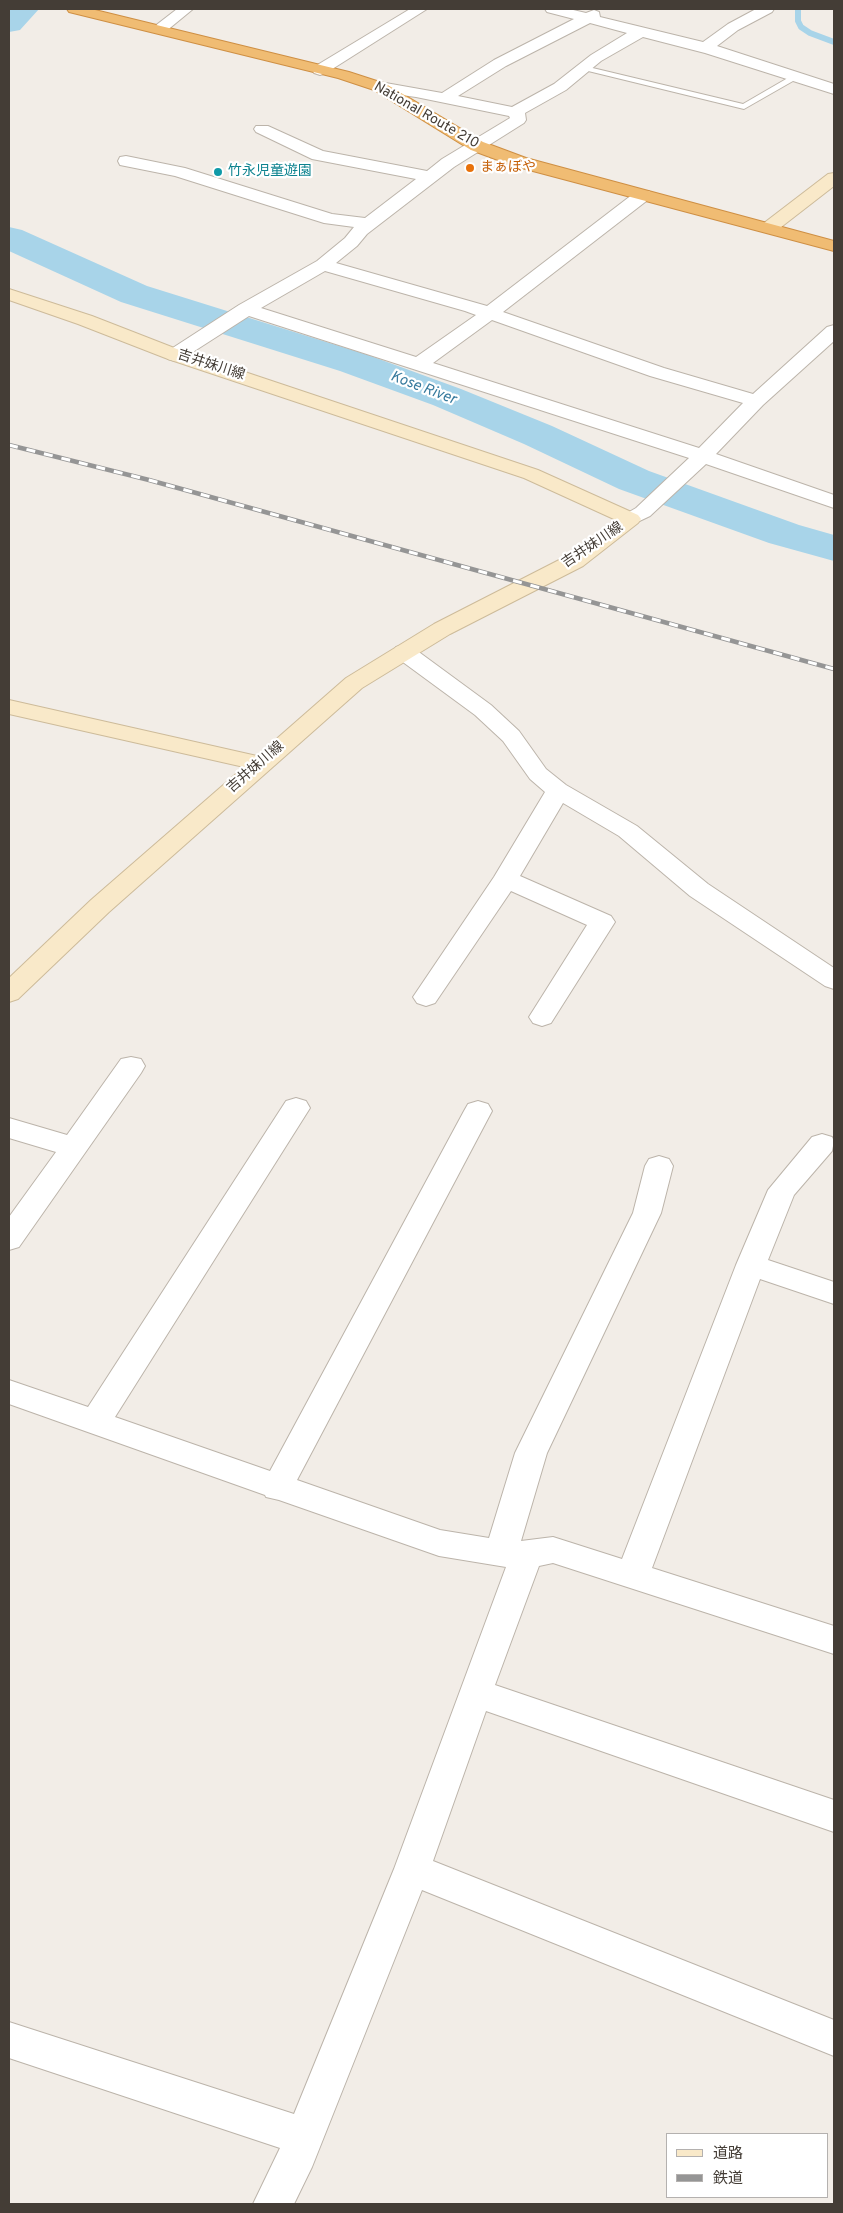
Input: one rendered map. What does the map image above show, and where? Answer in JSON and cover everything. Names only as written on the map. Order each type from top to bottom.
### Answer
[{"type":"highway","name":"National Route 210","points":[[74,9],[320,70],[380,87],[477,146],[520,162],[834,246]]},
{"type":"main road","points":[[770,228],[834,178]]},
{"type":"main road","name":"吉井妹川線","points":[[9,294],[532,474],[637,516]]},
{"type":"main road","name":"吉井妹川線","points":[[9,993],[100,906],[260,764],[354,684],[442,629],[575,561],[637,516]]},
{"type":"main road","points":[[9,707],[260,764]]},
{"type":"street","points":[[160,30],[186,9]]},
{"type":"street","points":[[320,70],[420,9]]},
{"type":"street","points":[[552,9],[705,48],[834,89]]},
{"type":"street","points":[[444,98],[500,63],[607,9]]},
{"type":"street","points":[[705,48],[733,28],[768,9]]},
{"type":"street","points":[[178,352],[245,310],[323,265],[351,242],[368,224],[448,163],[518,120],[517,111],[560,87],[583,67],[641,31]]},
{"type":"street","points":[[380,87],[517,113]]},
{"type":"street","points":[[262,129],[318,155],[431,177]]},
{"type":"street","points":[[126,161],[179,172],[330,219],[368,224]]},
{"type":"street","points":[[419,364],[490,313],[643,195]]},
{"type":"street","points":[[323,265],[490,313],[657,372],[756,401]]},
{"type":"street","points":[[245,310],[419,364],[834,502]]},
{"type":"street","points":[[637,516],[700,459],[756,401],[834,331]]},
{"type":"street","points":[[404,652],[483,710],[511,736],[538,774],[558,790],[628,832],[699,890],[834,980]]},
{"type":"street","points":[[426,997],[506,879],[558,790]]},
{"type":"street","points":[[506,879],[602,922],[542,1017]]},
{"type":"street","points":[[9,1239],[131,1066]]},
{"type":"street","points":[[94,1422],[296,1108]]},
{"type":"street","points":[[277,1488],[478,1111]]},
{"type":"street","points":[[9,1128],[74,1147]]},
{"type":"street","points":[[632,1576],[782,1190],[822,1144]]},
{"type":"street","points":[[273,2204],[304,2137],[412,1869],[475,1693],[514,1554],[531,1453],[647,1213],[659,1166]]},
{"type":"street","points":[[751,1266],[834,1292]]},
{"type":"street","points":[[9,1392],[277,1488],[439,1543],[514,1554],[553,1550],[834,1640]]},
{"type":"street","points":[[475,1693],[834,1816]]},
{"type":"street","points":[[412,1869],[834,2038]]},
{"type":"street","points":[[9,2040],[304,2137]]},
{"type":"lane","points":[[583,67],[744,107],[796,77]]},
{"type":"waterway","name":"Kose River","points":[[9,23],[24,9]]},
{"type":"waterway","points":[[798,9],[798,21],[801,27],[810,33],[834,42]]},
{"type":"waterway","name":"Kose River","points":[[9,238],[134,294],[354,363],[447,397],[538,435],[634,480],[784,534],[834,548]]},
{"type":"railway","points":[[9,445],[149,480],[834,669]]},
{"type":"place","name":"まぁぼや","points":[[470,168]]},
{"type":"place","name":"竹永児童遊園","points":[[218,172]]}]
